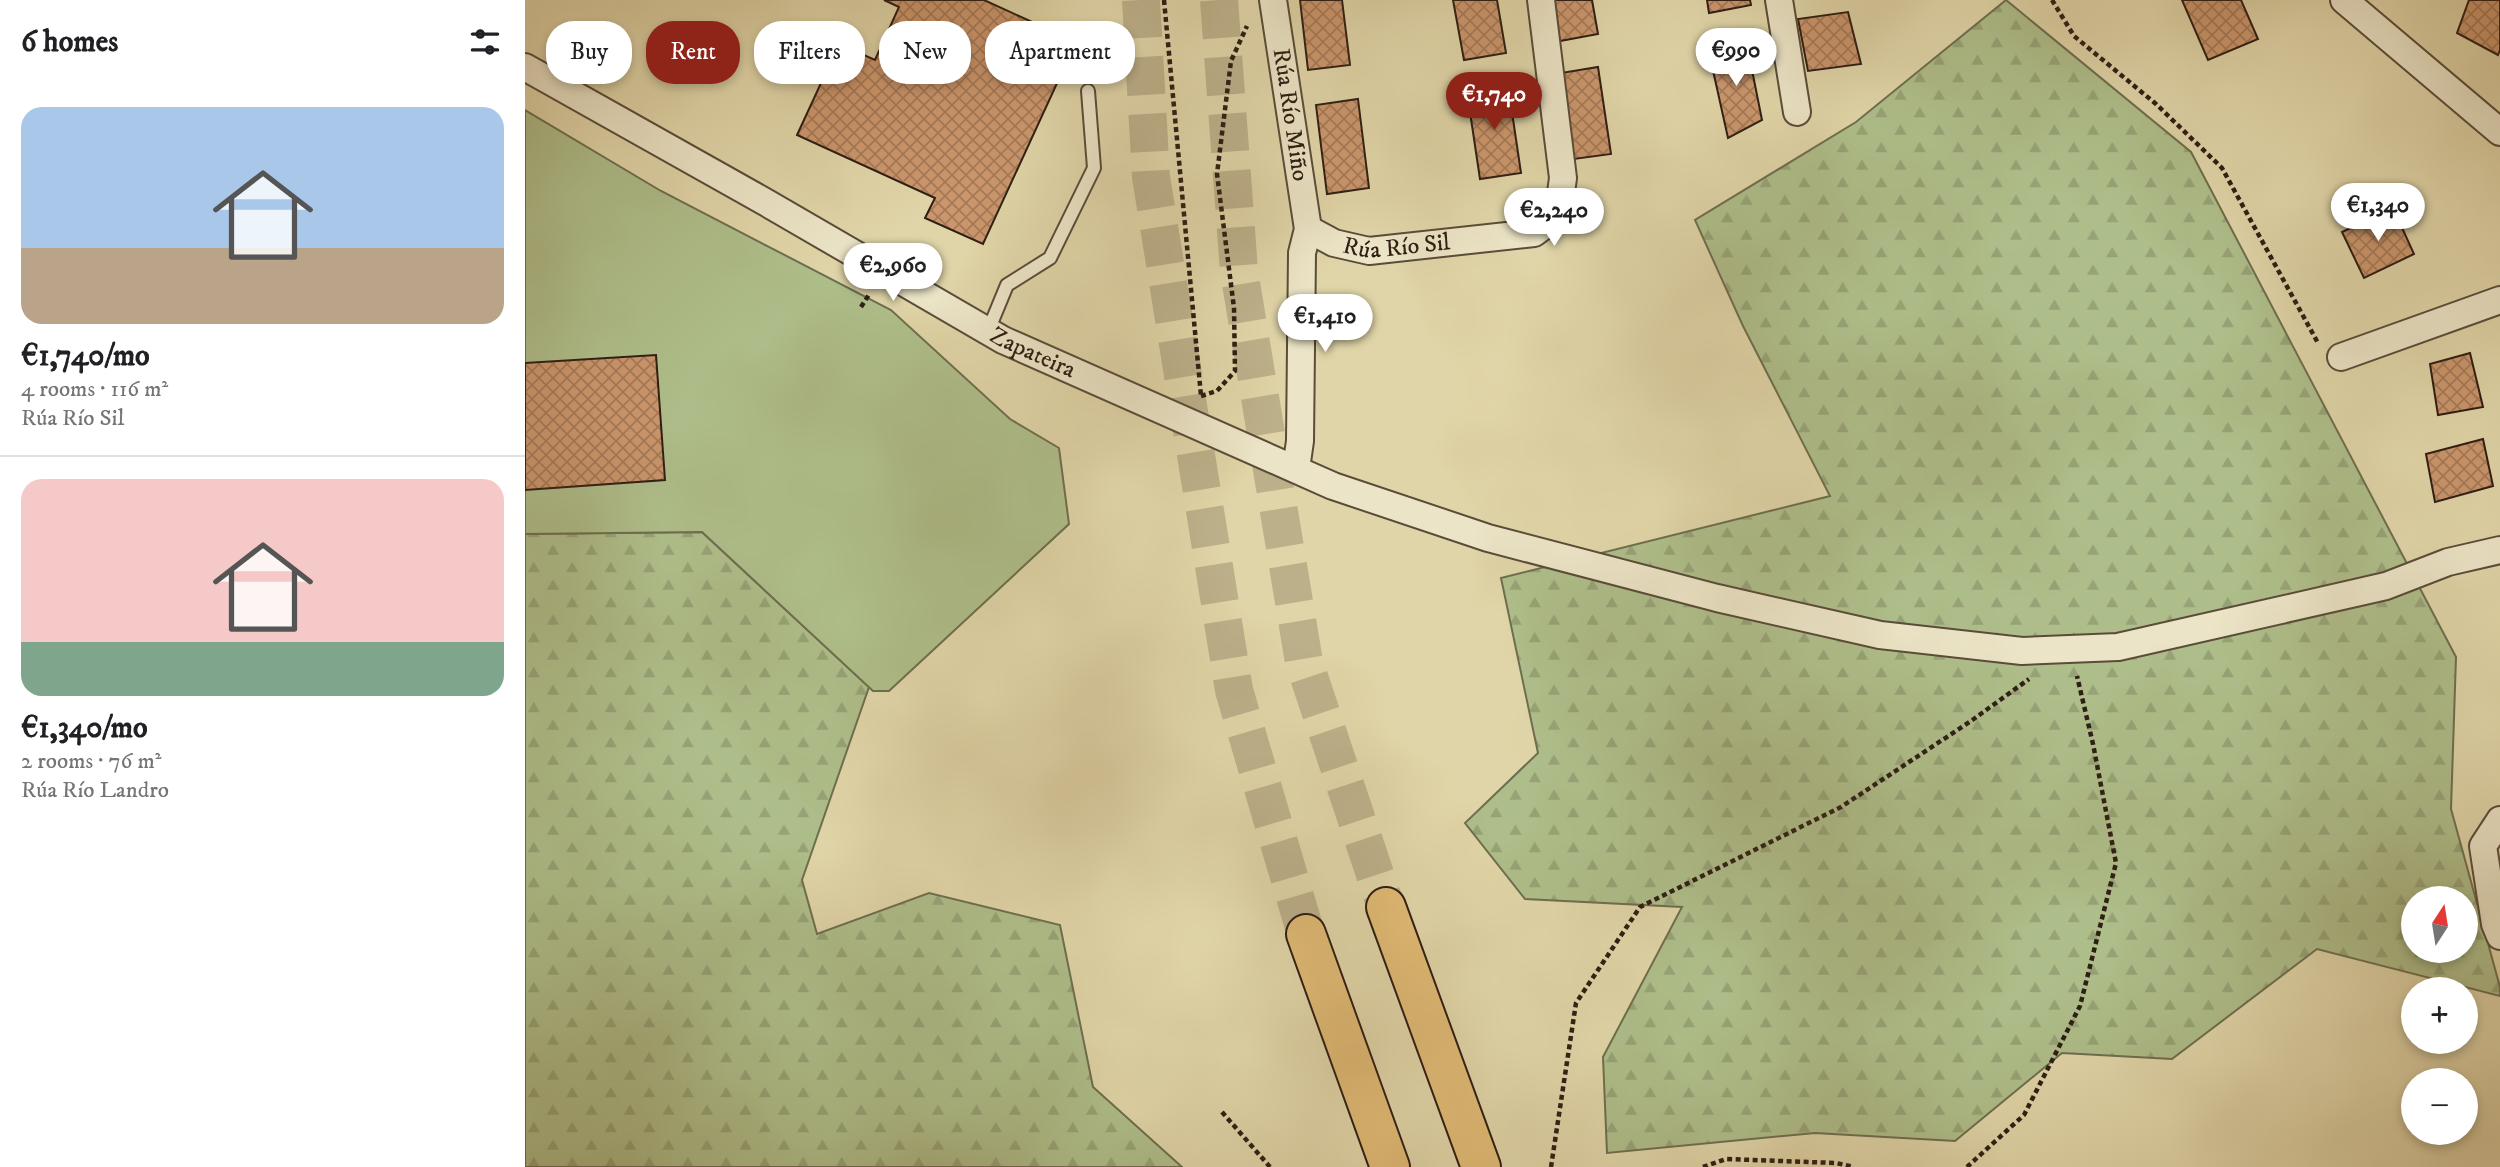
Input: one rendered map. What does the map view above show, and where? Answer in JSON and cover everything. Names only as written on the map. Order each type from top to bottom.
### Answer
[{"type":"highway","points":[[1386,907],[1481,1167]]},
{"type":"highway","points":[[1306,934],[1390,1167]]},
{"type":"street","name":"Rúa Río Miño","points":[[1273,0],[1308,229],[1302,253],[1300,441],[1296,469]]},
{"type":"street","name":"Rúa Río Sil","points":[[1308,229],[1334,243],[1369,251],[1534,233],[1558,215],[1563,178],[1541,0]]},
{"type":"street","points":[[1779,0],[1797,112]]},
{"type":"street","points":[[2344,0],[2500,132]]},
{"type":"street","name":"Zapateira","points":[[525,67],[988,331],[1333,486],[1488,538],[1717,598],[1880,635],[2022,651],[2117,647],[2386,586],[2448,562],[2500,550]]},
{"type":"street","points":[[2341,357],[2500,300]]},
{"type":"street","points":[[2500,820],[2483,846],[2495,924],[2500,936]]},
{"type":"lane","points":[[988,331],[1007,285],[1051,258],[1094,168],[1087,91]]},
{"type":"path","points":[[1164,0],[1201,397]]},
{"type":"path","points":[[2052,0],[2074,36],[2156,104],[2222,168],[2274,258],[2326,358],[2341,357]]},
{"type":"path","points":[[1190,393],[1201,397],[1217,391],[1235,371],[1234,308],[1217,174],[1231,61],[1248,24]]},
{"type":"path","points":[[1551,1167],[1576,1003],[1640,907],[1841,807],[1971,722],[2070,649],[2094,744],[2116,863],[2080,1006],[2024,1115],[1967,1167]]},
{"type":"path","points":[[1222,1111],[1270,1167]]},
{"type":"path","points":[[1703,1167],[1726,1159],[1836,1163],[1854,1167]]},
{"type":"green space","points":[[2006,0],[2191,152],[2456,657],[2451,809],[2472,886],[2401,886],[2401,963],[2478,963],[2478,907],[2500,987],[2500,996],[2478,990],[2478,977],[2426,977],[2317,949],[2172,1059],[2062,1053],[1955,1141],[1815,1133],[1607,1153],[1603,1057],[1682,907],[1525,899],[1465,823],[1538,753],[1501,578],[1830,496],[1743,326],[1695,220],[1856,122]]},
{"type":"green space","points":[[525,110],[661,191],[891,310],[1010,419],[1059,448],[1069,524],[889,691],[873,691],[702,532],[525,534]]},
{"type":"green space","points":[[702,532],[869,687],[802,880],[817,934],[929,893],[1060,925],[1093,1087],[1182,1167],[525,1167],[525,534]]},
{"type":"building","points":[[884,0],[984,0],[1030,21],[985,21],[985,84],[1057,84],[983,244],[925,218],[935,198],[797,135],[821,84],[865,84],[865,56],[875,60],[879,51],[879,84],[971,84],[971,21],[893,21],[899,7]]},
{"type":"building","points":[[1300,0],[1342,0],[1350,65],[1308,70]]},
{"type":"building","points":[[1453,0],[1497,0],[1506,53],[1464,60]]},
{"type":"building","points":[[1552,0],[1592,0],[1598,34],[1560,41]]},
{"type":"building","points":[[1707,0],[1750,0],[1751,5],[1709,13]]},
{"type":"building","points":[[2182,0],[2241,0],[2258,39],[2208,60]]},
{"type":"building","points":[[2469,0],[2500,0],[2498,55],[2457,33]]},
{"type":"building","points":[[1848,12],[1861,64],[1808,71],[1798,19]]},
{"type":"building","points":[[1747,45],[1762,120],[1728,138],[1708,48]]},
{"type":"building","points":[[1598,67],[1611,154],[1574,159],[1561,73]]},
{"type":"building","points":[[1508,85],[1521,173],[1480,179],[1467,92]]},
{"type":"building","points":[[1358,99],[1369,188],[1327,194],[1316,105]]},
{"type":"building","points":[[2393,208],[2414,254],[2364,278],[2342,232]]},
{"type":"building","points":[[2470,353],[2483,407],[2438,415],[2430,364]]},
{"type":"building","points":[[656,355],[665,480],[525,490],[525,363]]},
{"type":"building","points":[[2483,439],[2493,486],[2435,502],[2426,454]]},
{"type":"tunnel","points":[[1141,0],[1151,177],[1234,690],[1306,934]]},
{"type":"tunnel","points":[[1219,0],[1239,271],[1304,662],[1386,907]]}]
